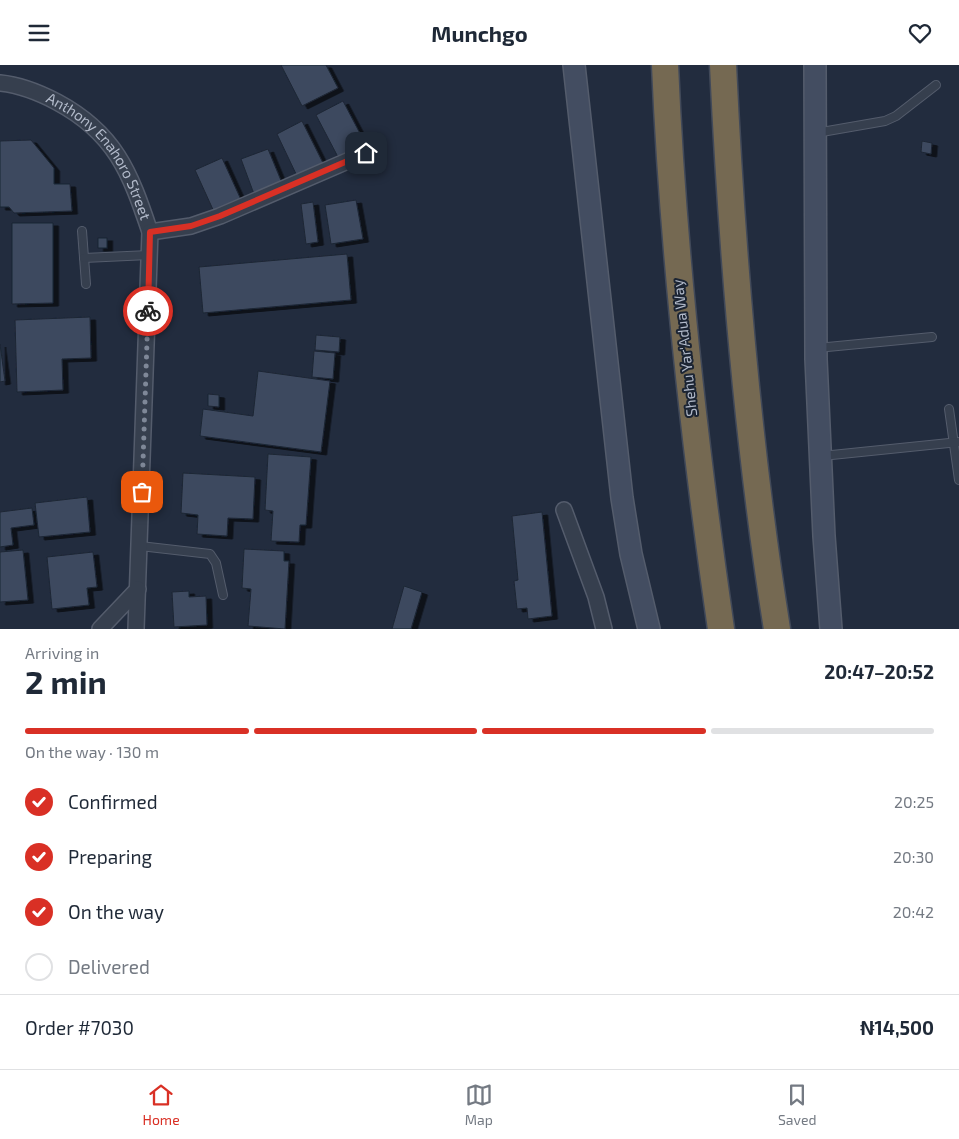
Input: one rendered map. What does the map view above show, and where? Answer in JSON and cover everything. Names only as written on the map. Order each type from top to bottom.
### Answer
[{"type":"highway","name":"Shehu Yar'Adua Way","points":[[665,65],[675,249],[687,375],[721,629]]},
{"type":"highway","points":[[723,65],[733,257],[745,387],[764,546],[777,629]]},
{"type":"street","points":[[574,65],[622,498],[631,554],[649,629]]},
{"type":"street","points":[[814,65],[816,349],[820,456],[831,629]]},
{"type":"street","name":"Anthony Enahoro Street","points":[[0,83],[18,85],[82,115],[108,141],[134,184],[150,232],[136,629]]},
{"type":"street","points":[[150,232],[191,226],[220,216],[366,153]]},
{"type":"street","points":[[564,510],[596,597],[604,629]]},
{"type":"street","points":[[100,629],[138,589]]},
{"type":"lane","points":[[814,134],[885,121],[896,116],[936,85]]},
{"type":"lane","points":[[82,231],[86,284]]},
{"type":"lane","points":[[84,258],[149,255]]},
{"type":"lane","points":[[816,349],[932,337]]},
{"type":"lane","points":[[949,409],[956,442],[959,480]]},
{"type":"lane","points":[[820,456],[956,442]]},
{"type":"lane","points":[[140,546],[210,554],[216,563],[222,595]]},
{"type":"building","points":[[281,65],[326,65],[338,88],[302,106]]},
{"type":"building","points":[[343,101],[365,143],[338,157],[316,115]]},
{"type":"building","points":[[302,121],[323,163],[297,176],[277,134]]},
{"type":"building","points":[[31,140],[54,168],[54,184],[70,184],[72,211],[14,213],[9,207],[0,207],[0,141]]},
{"type":"building","points":[[922,141],[932,143],[931,154],[921,152]]},
{"type":"building","points":[[268,149],[282,183],[254,194],[241,159]]},
{"type":"building","points":[[222,158],[242,202],[215,214],[195,170]]},
{"type":"building","points":[[356,200],[363,239],[331,244],[325,205]]},
{"type":"building","points":[[313,202],[318,242],[306,244],[301,204]]},
{"type":"building","points":[[12,223],[53,223],[53,303],[12,304]]},
{"type":"building","points":[[98,238],[107,238],[107,248],[98,248]]},
{"type":"building","points":[[347,254],[351,300],[203,313],[199,267]]},
{"type":"building","points":[[90,317],[91,358],[62,359],[63,390],[17,392],[15,320]]},
{"type":"building","points":[[316,335],[340,337],[339,352],[315,350]]},
{"type":"building","points":[[0,344],[5,381],[0,382]]},
{"type":"building","points":[[314,351],[335,353],[333,379],[312,377]]},
{"type":"building","points":[[258,371],[330,381],[321,452],[200,436],[203,409],[253,416]]},
{"type":"building","points":[[208,394],[219,395],[219,407],[208,406]]},
{"type":"building","points":[[268,454],[311,457],[306,525],[300,525],[299,542],[271,541],[273,511],[265,510]]},
{"type":"building","points":[[183,473],[255,477],[253,519],[228,518],[227,536],[197,534],[198,515],[181,513]]},
{"type":"building","points":[[87,497],[90,532],[39,537],[35,503]]},
{"type":"building","points":[[32,508],[34,525],[11,528],[13,545],[0,547],[0,512]]},
{"type":"building","points":[[542,512],[552,616],[528,619],[527,608],[517,609],[514,581],[518,580],[512,516]]},
{"type":"building","points":[[244,549],[284,551],[284,561],[289,561],[285,629],[248,626],[251,589],[242,588]]},
{"type":"building","points":[[23,550],[28,600],[0,602],[0,552]]},
{"type":"building","points":[[93,552],[97,587],[87,588],[89,605],[52,609],[47,557]]},
{"type":"building","points":[[404,586],[422,592],[411,629],[392,629]]},
{"type":"building","points":[[189,591],[189,597],[206,596],[207,625],[174,627],[172,592]]},
{"type":"way so far","points":[[142,492],[148,311]]},
{"type":"route","points":[[148,311],[150,232],[191,226],[220,216],[254,203],[366,153]]}]
